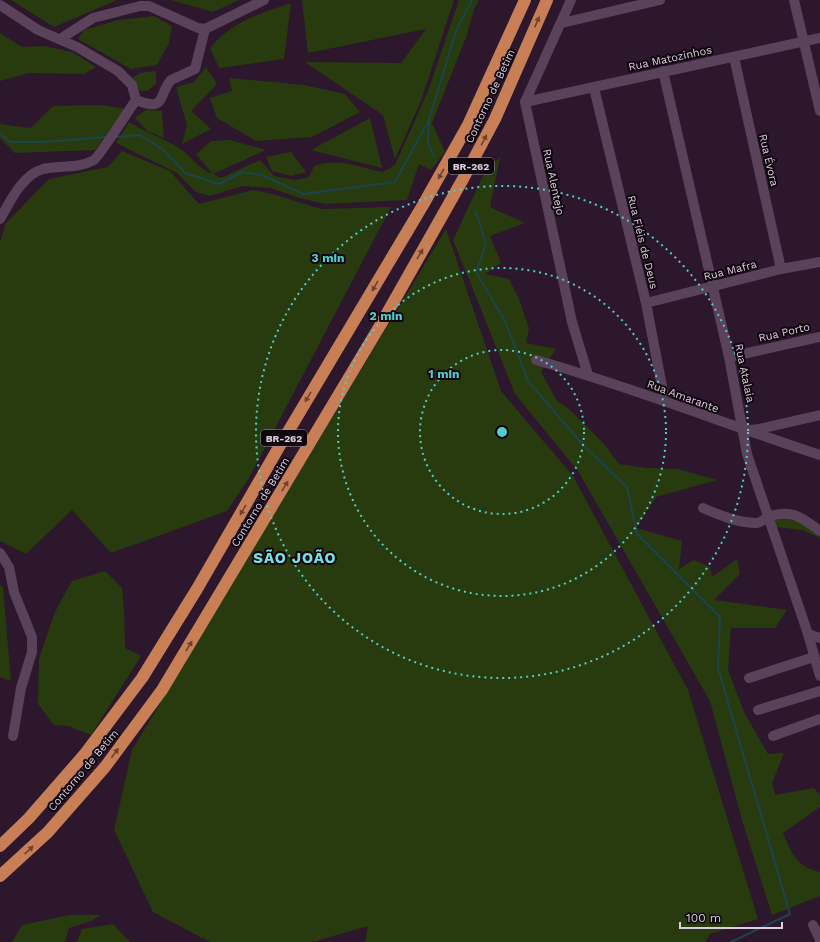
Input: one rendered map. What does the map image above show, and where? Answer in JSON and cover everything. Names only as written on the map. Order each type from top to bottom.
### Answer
[{"type":"highway","name":"Contorno de Betim","points":[[0,846],[29,818],[84,755],[142,678],[197,589],[468,125],[524,0]]},
{"type":"highway","name":"Contorno de Betim","points":[[0,876],[48,832],[105,767],[162,690],[377,331],[464,179],[496,119],[547,0]]},
{"type":"street","points":[[60,39],[93,18],[140,6],[149,6],[198,28],[205,29],[247,10],[264,0]]},
{"type":"street","points":[[525,102],[562,23],[571,0]]},
{"type":"street","points":[[562,23],[660,0]]},
{"type":"street","points":[[794,0],[820,110]]},
{"type":"street","points":[[0,5],[38,30],[77,47],[118,71],[132,85],[136,100]]},
{"type":"street","points":[[136,100],[152,105],[158,103],[163,98],[171,80],[196,69],[205,29]]},
{"type":"street","name":"Rua Matozinhos","points":[[525,102],[820,38]]},
{"type":"street","name":"Rua Évora","points":[[734,57],[781,269]]},
{"type":"street","name":"Rua Atalaia","points":[[663,71],[712,287],[730,357],[747,454],[767,517],[808,634],[820,676]]},
{"type":"street","name":"Rua Fiéis de Deus","points":[[594,88],[646,303],[665,402]]},
{"type":"street","points":[[0,219],[15,194],[30,176],[43,169],[81,166],[96,159],[136,100]]},
{"type":"street","name":"Rua Alentejo","points":[[525,102],[572,322],[588,375]]},
{"type":"street","name":"Rua Mafra","points":[[646,303],[781,269],[820,262]]},
{"type":"street","name":"Rua Porto","points":[[730,357],[820,336]]},
{"type":"street","name":"Rua Amarante","points":[[536,360],[588,375],[820,455]]},
{"type":"street","points":[[744,430],[759,429],[820,415]]},
{"type":"street","points":[[703,508],[730,519],[758,523],[767,517],[781,513],[797,515],[820,531]]},
{"type":"street","points":[[0,553],[9,567],[14,592],[32,636],[32,652],[21,688],[12,736]]},
{"type":"street","points":[[808,634],[820,638]]},
{"type":"street","points":[[750,678],[814,656]]},
{"type":"street","points":[[758,710],[820,691]]},
{"type":"street","points":[[773,736],[820,719]]},
{"type":"street","points":[[813,925],[820,940]]},
{"type":"green space","points":[[11,0],[117,0],[54,27]]},
{"type":"green space","points":[[171,0],[239,0],[213,12]]},
{"type":"green space","points":[[302,0],[454,0],[421,101],[395,159],[383,115],[305,62],[401,63],[426,29],[308,53]]},
{"type":"green space","points":[[459,0],[479,0],[474,9],[467,35],[432,123],[445,152],[431,170],[419,164],[407,200],[325,204],[299,198],[271,188],[242,186],[210,196],[196,192],[177,173],[116,143],[129,122],[179,148],[202,169],[221,178],[260,160],[274,176],[295,180],[309,177],[314,166],[323,163],[332,162],[348,164],[383,172],[395,165],[428,91]]},
{"type":"green space","points":[[291,3],[284,59],[219,68],[210,48],[218,39],[227,31],[247,20]]},
{"type":"green space","points":[[154,16],[172,26],[169,43],[157,65],[131,69],[78,39],[84,30],[118,20]]},
{"type":"green space","points":[[0,33],[22,47],[44,46],[72,52],[96,67],[84,74],[29,73],[0,81]]},
{"type":"green space","points":[[206,67],[217,84],[191,111],[211,129],[182,144],[187,125],[176,87],[194,82]]},
{"type":"green space","points":[[156,71],[156,84],[147,91],[140,91],[132,78],[140,73]]},
{"type":"green space","points":[[229,78],[304,85],[345,94],[360,112],[312,137],[256,141],[217,118],[210,98],[232,91]]},
{"type":"green space","points":[[101,105],[125,109],[95,150],[15,153],[0,138],[0,124],[31,128],[53,106]]},
{"type":"green space","points":[[147,109],[162,111],[164,138],[147,131],[135,118]]},
{"type":"green space","points":[[370,118],[382,168],[311,150]]},
{"type":"green space","points":[[230,140],[266,150],[213,174],[196,154],[211,141]]},
{"type":"green space","points":[[122,151],[170,171],[199,204],[253,190],[273,194],[321,209],[391,207],[249,478],[227,511],[111,553],[72,510],[26,554],[0,541],[0,242],[6,223],[49,179],[108,167]]},
{"type":"green space","points":[[291,152],[306,172],[291,176],[272,171],[266,157]]},
{"type":"green space","points":[[500,157],[490,207],[525,223],[490,236],[501,263],[485,274],[509,279],[519,299],[529,328],[526,343],[556,349],[541,372],[557,401],[569,409],[604,444],[619,464],[646,468],[678,469],[717,480],[656,497],[636,528],[682,541],[679,569],[694,560],[710,567],[712,577],[737,559],[740,574],[714,600],[787,610],[775,628],[731,628],[728,670],[744,712],[768,754],[784,753],[772,783],[775,795],[814,788],[820,795],[820,807],[783,833],[796,858],[806,867],[820,872],[820,896],[772,915],[742,820],[710,701],[578,471],[515,394],[453,240],[484,174]]},
{"type":"green space","points":[[446,229],[501,391],[573,476],[688,690],[758,919],[710,934],[705,942],[365,942],[368,926],[312,942],[210,942],[153,912],[114,830],[132,750]]},
{"type":"green space","points":[[773,519],[796,519],[820,534],[820,538],[803,530],[776,527]]},
{"type":"green space","points":[[105,571],[122,588],[125,648],[141,656],[91,735],[68,726],[54,725],[38,704],[39,658],[55,612],[72,581]]},
{"type":"green space","points":[[0,585],[3,588],[11,681],[0,677]]},
{"type":"green space","points":[[69,915],[101,915],[91,921],[69,928],[65,942],[12,942],[22,925]]},
{"type":"green space","points":[[113,924],[130,942],[77,942],[82,929]]},
{"type":"waterway","points":[[116,137],[140,135],[164,150],[185,173],[219,184],[242,172],[261,175],[304,194],[395,182],[429,120],[456,31],[472,0]]},
{"type":"waterway","points":[[429,121],[428,144],[434,156]]},
{"type":"waterway","points":[[0,133],[10,142],[44,142],[106,137]]},
{"type":"waterway","points":[[476,212],[486,244],[476,272],[505,321],[528,381],[584,446],[627,487],[637,534],[720,617],[718,668],[790,914],[731,942]]},
{"type":"district","name":"SÃO JOÃO","points":[[295,558]]}]
